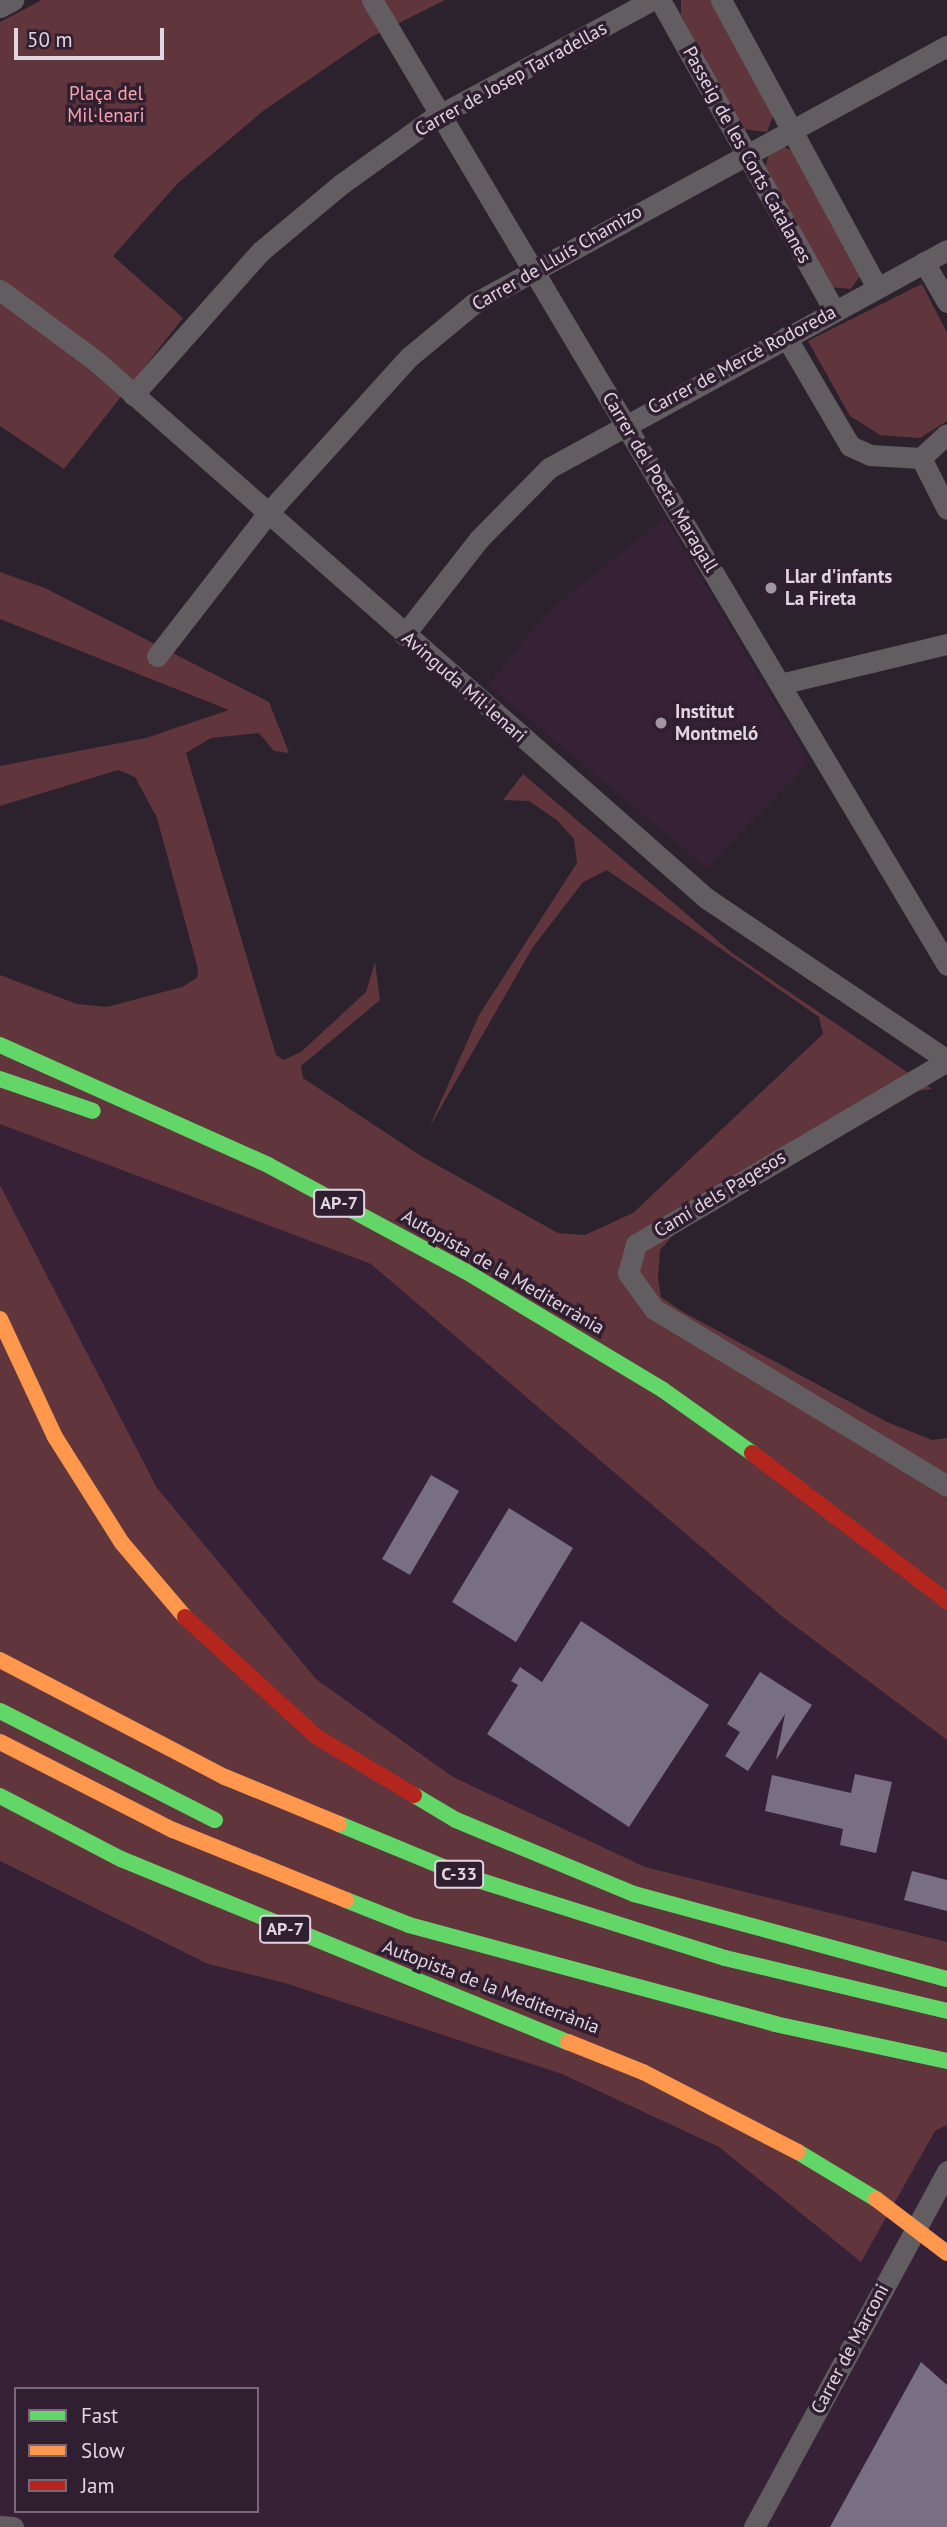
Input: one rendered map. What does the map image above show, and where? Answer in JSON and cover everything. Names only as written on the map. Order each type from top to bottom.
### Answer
[{"type":"highway","name":"Autopista de la Mediterrània","points":[[0,1045],[268,1165],[465,1271],[663,1390],[832,1509],[947,1601]]},
{"type":"highway","points":[[0,1079],[107,1116]]},
{"type":"highway","points":[[130,1124],[288,1194],[663,1390]]},
{"type":"highway","points":[[0,1318],[55,1437],[122,1543],[230,1664],[317,1737],[456,1820],[634,1894],[947,1979]]},
{"type":"highway","name":"C-33","points":[[0,1660],[225,1777],[465,1876],[725,1958],[947,2011]]},
{"type":"highway","points":[[0,1711],[230,1827]]},
{"type":"highway","points":[[0,1742],[173,1830],[282,1876],[409,1925],[576,1969]]},
{"type":"highway","name":"Autopista de la Mediterrània","points":[[0,1796],[121,1859],[643,2072],[775,2138],[876,2199],[947,2253]]},
{"type":"highway","name":"C-33","points":[[426,1909],[576,1969],[775,2024],[947,2061]]},
{"type":"street","points":[[0,7],[13,0]]},
{"type":"street","name":"Carrer del Poeta Maragall","points":[[372,0],[947,965]]},
{"type":"street","name":"Carrer de Josep Tarradellas","points":[[133,395],[261,251],[340,185],[440,116],[652,0]]},
{"type":"street","name":"Passeig de les Corts Catalanes","points":[[660,0],[834,310]]},
{"type":"street","points":[[721,0],[877,287]]},
{"type":"street","name":"Carrer de Lluís Chamizo","points":[[158,656],[267,514],[409,356],[473,304],[532,268],[947,46]]},
{"type":"street","name":"Carrer de Mercè Rodoreda","points":[[404,635],[479,539],[549,468],[624,423],[947,250]]},
{"type":"street","points":[[924,262],[947,302]]},
{"type":"street","name":"Avinguda Mil·lenari","points":[[0,290],[133,395],[706,898],[947,1060]]},
{"type":"street","points":[[786,337],[850,446],[870,455],[921,458],[947,435]]},
{"type":"street","points":[[921,458],[947,509]]},
{"type":"street","points":[[780,684],[947,644]]},
{"type":"street","name":"Camí dels Pagesos","points":[[947,1060],[636,1244],[628,1273],[654,1309],[947,1486]]},
{"type":"street","name":"Carrer de Marconi","points":[[754,2527],[947,2171]]},
{"type":"street","points":[[0,2526],[13,2527]]},
{"type":"shaded area","name":"Institut Montmeló","points":[[665,518],[810,761],[707,868],[488,685],[550,610]]},
{"type":"shaded area","points":[[0,1124],[371,1264],[783,1617],[947,1740],[947,1942],[645,1867],[453,1777],[316,1679],[157,1488],[0,1185]]},
{"type":"shaded area","points":[[0,1861],[208,1964],[285,1983],[562,2074],[719,2147],[861,2261],[935,2131],[947,2125],[947,2527],[0,2527]]},
{"type":"green space","name":"Plaça del Mil·lenari","points":[[42,0],[445,0],[371,37],[263,111],[178,183],[113,256],[183,318],[64,469],[0,426],[0,22]]},
{"type":"green space","points":[[681,0],[714,0],[775,111],[767,132],[743,129],[681,15]]},
{"type":"green space","points":[[782,146],[798,153],[860,276],[851,289],[829,287],[765,167],[770,151]]},
{"type":"green space","points":[[922,284],[947,333],[947,421],[920,438],[880,435],[850,416],[808,341]]},
{"type":"green space","points":[[0,572],[45,588],[269,702],[289,753],[274,751],[259,733],[211,738],[186,753],[276,1055],[284,1060],[301,1052],[366,992],[375,962],[380,1000],[301,1066],[303,1078],[421,1156],[558,1233],[585,1235],[633,1213],[823,1034],[819,1017],[607,870],[583,882],[533,947],[429,1128],[479,1015],[577,863],[574,839],[557,820],[529,801],[503,800],[523,774],[732,953],[932,1089],[916,1091],[683,1224],[660,1250],[658,1278],[661,1297],[683,1312],[887,1422],[932,1440],[947,1438],[947,1740],[783,1617],[371,1264],[0,1124],[0,975],[77,1004],[107,1007],[182,987],[197,978],[198,969],[157,818],[135,777],[118,770],[0,806],[0,766],[146,738],[229,710],[0,619]]},
{"type":"green space","points":[[0,1185],[157,1488],[316,1679],[453,1777],[645,1867],[947,1942],[947,2125],[935,2131],[861,2262],[719,2147],[562,2074],[285,1983],[208,1964],[0,1861]]},
{"type":"building","points":[[431,1475],[459,1491],[410,1575],[382,1559]]},
{"type":"building","points":[[509,1508],[573,1548],[516,1642],[452,1602]]},
{"type":"building","points":[[581,1621],[709,1705],[629,1827],[487,1734],[518,1685],[511,1681],[520,1667],[542,1682]]},
{"type":"building","points":[[760,1672],[812,1705],[776,1760],[785,1714],[748,1771],[725,1756],[740,1732],[727,1724]]},
{"type":"building","points":[[855,1774],[892,1782],[876,1853],[840,1845],[843,1829],[765,1811],[772,1775],[851,1793]]},
{"type":"building","points":[[912,1871],[947,1880],[947,1911],[904,1900]]},
{"type":"building","points":[[921,2362],[947,2385],[947,2527],[830,2527]]},
{"type":"traffic: fast","points":[[0,1045],[268,1165],[465,1271],[663,1390],[752,1453]]},
{"type":"traffic: fast","points":[[0,1079],[93,1111]]},
{"type":"traffic: fast","points":[[0,1711],[215,1820]]},
{"type":"traffic: fast","points":[[414,1795],[456,1820],[634,1894],[947,1979]]},
{"type":"traffic: fast","points":[[0,1796],[121,1859],[568,2042]]},
{"type":"traffic: fast","points":[[339,1824],[465,1876],[725,1958],[947,2011]]},
{"type":"traffic: fast","points":[[346,1900],[409,1925],[775,2024],[947,2061]]},
{"type":"traffic: fast","points":[[798,2152],[876,2199]]},
{"type":"traffic: slow","points":[[0,1319],[55,1437],[122,1543],[185,1617]]},
{"type":"traffic: slow","points":[[0,1660],[225,1777],[339,1824]]},
{"type":"traffic: slow","points":[[0,1742],[173,1830],[346,1900]]},
{"type":"traffic: slow","points":[[568,2042],[643,2072],[798,2152]]},
{"type":"traffic: slow","points":[[876,2199],[947,2253]]},
{"type":"traffic: jam","points":[[752,1453],[947,1601]]},
{"type":"traffic: jam","points":[[185,1617],[317,1737],[414,1795]]},
{"type":"place","name":"Llar d'infants La Fireta","points":[[771,588]]},
{"type":"place","name":"Institut Montmeló","points":[[661,723]]}]
